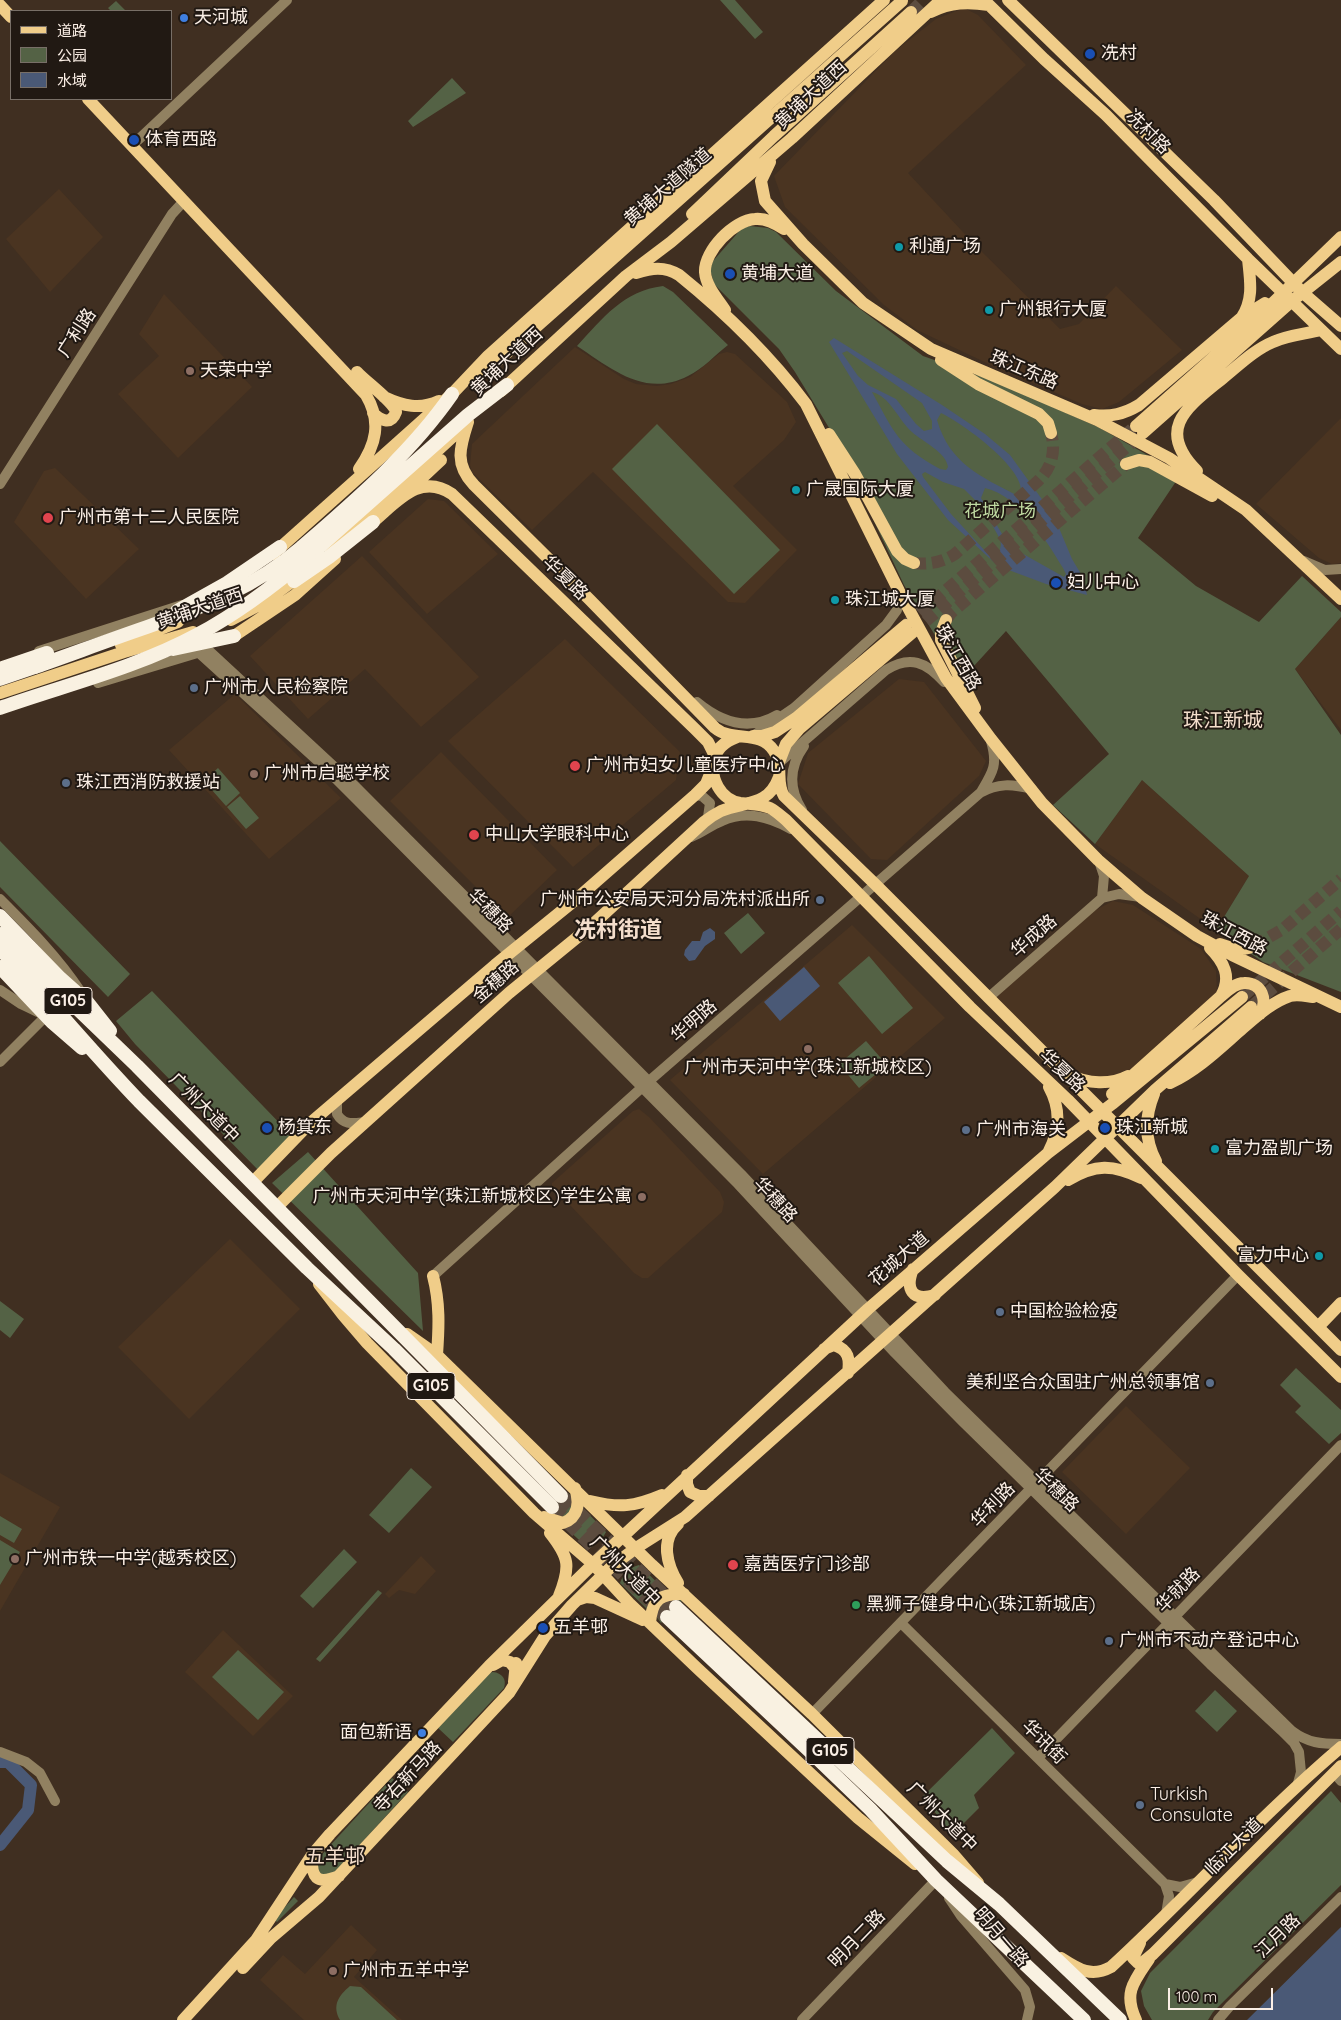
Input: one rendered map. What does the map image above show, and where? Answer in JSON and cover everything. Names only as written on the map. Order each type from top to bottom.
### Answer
[{"type":"highway","points":[[0,679],[187,613],[240,590],[273,571],[306,551],[468,415],[507,385]]},
{"type":"highway","points":[[0,708],[132,663],[196,636],[260,596],[424,432],[452,394]]},
{"type":"highway","points":[[294,581],[329,557],[373,522]]},
{"type":"highway","points":[[0,674],[139,627],[193,602],[227,583],[280,547]]},
{"type":"highway","points":[[0,669],[92,638],[146,627]]},
{"type":"highway","points":[[0,703],[135,659],[234,636]]},
{"type":"highway","name":"G105","points":[[0,916],[60,978],[88,1003],[137,1066]]},
{"type":"highway","name":"广州大道中","points":[[0,934],[137,1066],[253,1182],[378,1312],[561,1496]]},
{"type":"highway","name":"广州大道中","points":[[0,949],[41,991],[112,1073],[307,1268],[394,1349],[552,1507]]},
{"type":"highway","points":[[0,967],[46,1016]]},
{"type":"highway","points":[[0,980],[46,1016],[112,1073]]},
{"type":"highway","name":"广州大道中","points":[[1084,2020],[936,1880],[864,1804],[672,1612],[947,1861],[986,1892],[1120,2020]]},
{"type":"main road","points":[[6,0],[16,10]]},
{"type":"main road","name":"黄埔大道西","points":[[53,672],[194,615],[235,588],[452,394],[488,356],[884,0]]},
{"type":"main road","points":[[917,14],[927,8],[926,0]]},
{"type":"main road","name":"黄埔大道西","points":[[53,672],[232,620],[264,603],[294,581],[422,466],[626,276],[671,242],[792,138],[917,14],[941,0]]},
{"type":"main road","name":"冼村路","points":[[1008,0],[1207,193],[1302,292]]},
{"type":"main road","name":"黄埔大道隧道","points":[[452,394],[516,345],[902,1]]},
{"type":"main road","points":[[917,14],[966,2],[986,2]]},
{"type":"main road","name":"冼村路","points":[[986,2],[1044,59],[1106,114],[1248,259],[1341,349]]},
{"type":"main road","points":[[0,5],[10,16]]},
{"type":"main road","name":"黄埔大道隧道","points":[[626,276],[774,136],[917,14]]},
{"type":"main road","points":[[89,100],[361,388],[369,400],[373,413],[374,443],[367,458],[348,486]]},
{"type":"main road","points":[[101,100],[142,138],[362,377],[395,407],[394,416],[391,420],[382,421],[373,413]]},
{"type":"main road","name":"珠江东路","points":[[792,138],[766,168],[760,181],[765,201],[803,244],[863,303],[931,349],[1079,413],[1155,450],[1246,510],[1341,598]]},
{"type":"main road","points":[[736,326],[706,278],[706,264],[712,249],[734,228],[757,218],[773,222],[803,244]]},
{"type":"main road","points":[[1140,430],[1235,339],[1287,297],[1294,282],[1341,237]]},
{"type":"main road","points":[[1079,413],[1112,416],[1129,411],[1149,397],[1241,318],[1249,306],[1251,286],[1248,259]]},
{"type":"main road","points":[[1241,318],[1302,292],[1341,262]]},
{"type":"main road","name":"珠江西路","points":[[626,276],[656,268],[672,270],[686,280],[776,365],[806,404],[894,580],[946,678],[991,739],[1062,825],[1098,860],[1142,898],[1199,937],[1232,955],[1327,1000]]},
{"type":"main road","points":[[1302,292],[1341,326]]},
{"type":"main road","points":[[899,329],[978,384],[1039,414],[1048,423],[1051,433]]},
{"type":"main road","points":[[1217,490],[1188,462],[1179,448],[1177,438],[1182,416],[1197,399],[1263,347],[1284,338],[1321,330]]},
{"type":"main road","points":[[384,397],[409,406],[423,407],[452,394]]},
{"type":"main road","points":[[806,404],[847,460],[897,551],[905,559],[914,563]]},
{"type":"main road","points":[[234,636],[295,595],[451,450],[468,422]]},
{"type":"main road","name":"华夏路","points":[[468,422],[462,443],[460,460],[465,475],[719,731],[737,737],[767,735],[796,718],[909,629],[791,738],[783,749],[779,762],[779,784],[784,796],[876,884],[1341,1350]]},
{"type":"main road","points":[[1126,464],[1139,460],[1156,465],[1251,518],[1272,535]]},
{"type":"main road","name":"华夏路","points":[[373,522],[408,492],[435,485],[447,490],[459,499],[693,726],[708,742],[715,756]]},
{"type":"main road","points":[[459,499],[464,486],[474,485]]},
{"type":"main road","points":[[946,620],[941,640],[991,739]]},
{"type":"main road","points":[[0,687],[53,672]]},
{"type":"main road","points":[[0,693],[53,672]]},
{"type":"main road","points":[[693,726],[703,717]]},
{"type":"main road","points":[[753,736],[768,744],[777,755],[779,762]]},
{"type":"main road","points":[[712,769],[715,756],[725,743],[737,737]]},
{"type":"main road","name":"华夏路","points":[[712,769],[718,787],[725,795],[735,801],[770,808],[798,832],[1106,1138],[1238,1275],[1341,1376]]},
{"type":"main road","name":"金穗路","points":[[253,1182],[298,1133],[512,950],[574,901],[695,795],[706,784],[712,769]]},
{"type":"main road","points":[[751,803],[767,796],[772,791],[779,777]]},
{"type":"main road","name":"金穗路","points":[[277,1207],[366,1122],[533,972],[591,926],[704,822],[720,811],[751,803]]},
{"type":"main road","points":[[1199,937],[1228,947],[1251,948],[1254,946]]},
{"type":"main road","points":[[1199,937],[1224,965],[1224,990],[1220,997]]},
{"type":"main road","points":[[684,1594],[670,1569],[667,1550],[671,1532],[708,1496],[888,1338],[1054,1187],[1155,1090],[1191,1072],[1256,1010],[1265,1005],[1265,1000],[1258,989],[1252,984],[1238,984],[1220,997],[1135,1073],[1100,1109]]},
{"type":"main road","points":[[1256,1010],[1291,996],[1300,995],[1327,1000],[1341,1005]]},
{"type":"main road","points":[[1087,1119],[1242,997]]},
{"type":"main road","points":[[1048,1154],[1055,1137],[1058,1105],[1046,1080],[1056,1076],[1060,1069],[1078,1079],[1101,1082],[1117,1081],[1135,1073]]},
{"type":"main road","points":[[1054,1187],[1087,1170],[1104,1167],[1114,1167],[1148,1182],[1148,1176],[1151,1171],[1161,1170],[1151,1150],[1146,1127],[1147,1114],[1155,1090]]},
{"type":"main road","name":"花城大道","points":[[593,1564],[864,1312],[1087,1119]]},
{"type":"main road","name":"广州大道中","points":[[307,1268],[351,1325],[534,1513],[593,1564],[650,1623],[858,1818],[936,1880]]},
{"type":"main road","points":[[913,1270],[909,1280],[911,1290],[917,1296],[925,1298],[935,1295]]},
{"type":"main road","points":[[433,1276],[439,1304],[440,1321],[437,1354]]},
{"type":"main road","points":[[1318,1327],[1341,1303]]},
{"type":"main road","name":"广州大道中","points":[[378,1312],[437,1354],[589,1501],[652,1565],[812,1714],[953,1854],[986,1892]]},
{"type":"main road","points":[[824,1349],[834,1345],[842,1347],[848,1354],[850,1363],[848,1373]]},
{"type":"main road","points":[[687,1475],[687,1484],[690,1492],[699,1496],[708,1496]]},
{"type":"main road","points":[[534,1513],[558,1522],[568,1521],[578,1509],[578,1496],[575,1488]]},
{"type":"main road","points":[[589,1501],[622,1507],[638,1504],[669,1492]]},
{"type":"main road","points":[[534,1513],[558,1544],[567,1560],[566,1576],[557,1600]]},
{"type":"main road","points":[[581,1553],[596,1557],[619,1554],[636,1548],[686,1517]]},
{"type":"main road","name":"寺右新马路","points":[[194,2020],[272,1938],[319,1897],[509,1693],[545,1636],[577,1600],[602,1574],[636,1548]]},
{"type":"main road","points":[[593,1564],[638,1561],[652,1565]]},
{"type":"main road","name":"寺右新马路","points":[[183,2020],[256,1940],[312,1856],[379,1781],[490,1666],[593,1564]]},
{"type":"main road","points":[[577,1600],[586,1597],[595,1598],[650,1623],[653,1608],[661,1597],[671,1593],[684,1594]]},
{"type":"main road","points":[[490,1666],[502,1660],[510,1662],[514,1667],[516,1663],[515,1678],[509,1693]]},
{"type":"main road","name":"临江大道","points":[[1044,1947],[1083,1972],[1097,1972],[1111,1967],[1200,1882],[1298,1783],[1341,1746]]},
{"type":"main road","name":"临江大道","points":[[1136,2020],[1130,2009],[1131,1988],[1153,1954],[1339,1772]]},
{"type":"main road","points":[[312,1856],[311,1869],[317,1878],[324,1881],[339,1876]]},
{"type":"main road","points":[[1144,1936],[1134,1953],[1134,1961],[1142,1963],[1153,1954]]},
{"type":"street","points":[[142,138],[288,0]]},
{"type":"street","name":"广利路","points":[[0,484],[172,214],[184,201]]},
{"type":"street","points":[[1296,558],[1326,570],[1341,569]]},
{"type":"street","points":[[753,736],[780,719],[893,617],[897,610],[898,602],[894,580]]},
{"type":"street","points":[[0,665],[193,602]]},
{"type":"street","points":[[0,714],[203,651],[234,636]]},
{"type":"street","name":"华穗路","points":[[203,651],[334,765],[533,972],[645,1085],[750,1184],[888,1338],[1034,1486],[1172,1619],[1292,1731],[1300,1737],[1317,1744],[1341,1746]]},
{"type":"street","points":[[779,762],[886,670],[900,662],[908,661],[928,667],[937,674],[969,710]]},
{"type":"street","points":[[668,679],[710,713],[727,721],[746,725],[759,723],[774,717],[831,674]]},
{"type":"street","points":[[808,820],[799,806],[793,791],[792,772],[801,751],[819,728]]},
{"type":"street","points":[[980,793],[993,772],[996,763],[991,739]]},
{"type":"street","points":[[980,793],[1005,784],[1032,790]]},
{"type":"street","name":"华明路","points":[[433,1276],[645,1085],[980,793]]},
{"type":"street","points":[[695,795],[702,796],[710,803],[708,816],[704,822]]},
{"type":"street","points":[[685,840],[720,822],[746,815],[765,817],[798,832]]},
{"type":"street","points":[[1098,860],[1104,876],[1102,898],[1119,894],[1142,898]]},
{"type":"street","name":"华成路","points":[[988,998],[1102,898]]},
{"type":"street","points":[[0,899],[56,957],[88,1003]]},
{"type":"street","points":[[0,990],[21,1004],[46,1016],[0,1062]]},
{"type":"street","points":[[338,1100],[337,1114],[344,1122],[349,1124],[366,1122]]},
{"type":"street","name":"华利路","points":[[812,1714],[1238,1275]]},
{"type":"street","name":"华就路","points":[[1038,1758],[1341,1445]]},
{"type":"street","name":"华穗路","points":[[1172,1619],[1294,1744],[1301,1760],[1298,1783]]},
{"type":"street","name":"华讯街","points":[[901,1623],[1165,1884]]},
{"type":"street","points":[[0,1752],[26,1762],[40,1773],[55,1802]]},
{"type":"street","name":"明月二路","points":[[802,2020],[936,1880]]},
{"type":"street","name":"明月一路","points":[[936,1880],[961,1916],[1025,1990],[1030,2007],[1027,2020]]},
{"type":"street","points":[[1166,1914],[1169,1896],[1165,1884],[1180,1887],[1200,1882]]},
{"type":"street","name":"江月路","points":[[1218,2020],[1341,1897]]},
{"type":"shaded area","points":[[964,8],[978,15],[1026,65],[908,173],[975,245],[1060,329],[1079,324],[1116,286],[1182,350],[1119,402],[1102,409],[1082,404],[993,366],[917,330],[884,305],[785,207],[774,176],[894,52],[936,19]]},
{"type":"shaded area","points":[[59,189],[103,237],[50,292],[6,239]]},
{"type":"shaded area","name":"天荣中学","points":[[164,294],[252,387],[178,458],[118,394],[159,356],[139,334]]},
{"type":"shaded area","points":[[575,347],[624,379],[636,384],[657,386],[671,384],[690,377],[719,354],[727,352],[735,354],[787,402],[796,422],[784,440],[733,486],[797,550],[745,603],[728,602],[593,472],[532,530],[472,472],[470,465],[472,444]]},
{"type":"shaded area","points":[[1341,418],[1341,563],[1332,564],[1319,558],[1256,504]]},
{"type":"shaded area","points":[[55,468],[139,549],[86,599],[14,522],[44,471]]},
{"type":"shaded area","points":[[428,499],[444,501],[498,554],[427,614],[369,552]]},
{"type":"shaded area","points":[[362,556],[479,677],[421,727],[365,669],[308,719],[250,656]]},
{"type":"shaded area","points":[[1341,617],[1341,730],[1295,669]]},
{"type":"shaded area","name":"广州市妇女儿童医疗中心","points":[[565,639],[680,752],[676,780],[573,867],[448,741]]},
{"type":"shaded area","points":[[899,679],[924,682],[986,761],[979,776],[887,860],[871,859],[798,784],[808,753]]},
{"type":"shaded area","name":"广州市启聪学校","points":[[235,694],[341,798],[269,859],[169,750]]},
{"type":"shaded area","name":"中山大学眼科中心","points":[[441,752],[557,870],[507,918],[390,801]]},
{"type":"shaded area","points":[[1142,780],[1249,876],[1216,930],[1095,844]]},
{"type":"shaded area","points":[[1113,901],[1133,905],[1201,949],[1216,971],[1217,994],[1135,1067],[1118,1077],[1082,1076],[1065,1068],[994,997],[1088,914]]},
{"type":"shaded area","name":"广州市天河中学(珠江新城校区)","points":[[852,925],[945,1018],[763,1174],[670,1080]]},
{"type":"shaded area","name":"广州市天河中学(珠江新城校区)学生公寓","points":[[639,1109],[649,1117],[720,1192],[724,1202],[722,1212],[648,1278],[642,1278],[634,1273],[552,1186],[552,1183],[633,1111]]},
{"type":"shaded area","points":[[230,1239],[300,1309],[189,1419],[118,1347]]},
{"type":"shaded area","points":[[1126,1406],[1190,1468],[1126,1534],[1062,1472]]},
{"type":"shaded area","name":"广州市铁一中学(越秀校区)","points":[[0,1473],[60,1507],[0,1611]]},
{"type":"shaded area","points":[[421,1556],[436,1571],[415,1594],[399,1590],[389,1598],[385,1594]]},
{"type":"shaded area","points":[[223,1630],[293,1696],[253,1736],[185,1672]]},
{"type":"shaded area","name":"广州市五羊中学","points":[[351,1925],[377,1950],[354,1977],[402,2020],[304,2020],[260,1980],[283,1955],[305,1974]]},
{"type":"green space","points":[[720,0],[735,0],[763,32],[755,39]]},
{"type":"green space","points":[[116,1],[125,10],[110,10],[108,8]]},
{"type":"green space","points":[[452,78],[466,93],[413,127],[408,121]]},
{"type":"green space","name":"花城广场","points":[[750,226],[768,228],[776,232],[836,291],[923,356],[994,381],[1098,427],[1181,474],[1138,538],[1196,586],[1259,622],[1302,576],[1341,612],[1341,617],[1295,669],[1341,735],[1341,992],[1263,962],[1216,930],[1249,876],[1142,780],[1095,844],[1053,805],[1109,754],[1006,631],[962,679],[904,585],[834,436],[795,372],[779,349],[714,284],[710,269],[713,261],[742,228]]},
{"type":"green space","points":[[663,286],[673,292],[728,345],[699,370],[672,382],[657,384],[643,382],[616,371],[577,346],[605,316],[625,300],[649,289]]},
{"type":"green space","points":[[657,424],[780,550],[734,594],[612,469]]},
{"type":"green space","points":[[218,768],[240,793],[226,806],[204,781]]},
{"type":"green space","points":[[240,796],[259,818],[246,829],[227,807]]},
{"type":"green space","points":[[0,841],[130,974],[108,997],[0,887]]},
{"type":"green space","points":[[748,913],[765,933],[741,954],[724,933]]},
{"type":"green space","points":[[869,956],[913,1008],[882,1034],[838,983]]},
{"type":"green space","points":[[152,991],[292,1136],[260,1172],[135,1044],[116,1021]]},
{"type":"green space","points":[[866,1041],[887,1065],[859,1088],[839,1064]]},
{"type":"green space","points":[[308,1152],[418,1273],[423,1331],[272,1183]]},
{"type":"green space","points":[[0,1301],[24,1319],[10,1338],[0,1330]]},
{"type":"green space","points":[[1296,1368],[1341,1410],[1341,1433],[1329,1444],[1295,1412],[1301,1406],[1280,1385]]},
{"type":"green space","points":[[411,1468],[432,1487],[389,1533],[369,1515]]},
{"type":"green space","points":[[568,1493],[571,1496],[573,1511],[559,1519],[548,1513]]},
{"type":"green space","points":[[584,1509],[606,1532],[602,1539],[589,1549],[566,1528],[578,1520]]},
{"type":"green space","points":[[0,1516],[22,1529],[14,1543],[0,1535]]},
{"type":"green space","points":[[0,1540],[20,1552],[0,1585]]},
{"type":"green space","points":[[344,1549],[357,1562],[313,1608],[300,1596]]},
{"type":"green space","points":[[639,1565],[665,1590],[647,1609],[620,1583],[627,1571]]},
{"type":"green space","points":[[378,1590],[382,1593],[320,1662],[316,1659]]},
{"type":"green space","points":[[675,1597],[682,1601],[661,1623],[656,1616],[658,1605]]},
{"type":"green space","points":[[238,1650],[284,1692],[258,1720],[212,1677]]},
{"type":"green space","points":[[493,1672],[503,1677],[505,1682],[504,1688],[453,1742],[438,1728],[489,1673]]},
{"type":"green space","points":[[1215,1690],[1237,1711],[1217,1732],[1195,1711]]},
{"type":"green space","points":[[992,1728],[1015,1753],[974,1795],[979,1808],[950,1837],[944,1823],[922,1797]]},
{"type":"green space","points":[[392,1778],[408,1792],[333,1874],[320,1875],[316,1861]]},
{"type":"green space","points":[[1331,1791],[1341,1803],[1341,1885],[1213,2012],[1208,2020],[1152,2020],[1144,2006],[1141,1991],[1150,1973]]},
{"type":"green space","points":[[294,1897],[298,1901],[277,1922],[274,1919]]},
{"type":"green space","points":[[350,1986],[361,1987],[397,2020],[340,2020],[336,2006],[339,1997]]},
{"type":"water","points":[[834,338],[942,405],[985,434],[1010,455],[1054,516],[1072,559],[1084,579],[1087,595],[1046,584],[998,566],[948,520],[897,454],[829,342]],"holes":[[[847,351],[922,403],[932,421],[932,429],[924,431],[896,399],[868,385],[858,376],[842,353]],[[872,392],[884,398],[912,432],[939,452],[948,467],[946,470],[940,469],[915,453],[892,428]],[[941,413],[951,418],[990,447],[1013,471],[1020,483],[1021,493],[1018,496],[968,467],[950,448],[937,420]],[[925,472],[943,482],[964,489],[982,507],[1000,539],[1001,545],[998,557],[986,552],[951,514],[922,474]],[[985,488],[1010,500],[1031,520],[1066,574],[1064,577],[1009,546],[981,498]]]},
{"type":"water","points":[[710,928],[715,932],[715,939],[705,946],[695,960],[689,961],[684,955],[685,950],[692,941],[700,941],[703,932]]},
{"type":"water","points":[[804,967],[820,986],[780,1021],[764,1002]]},
{"type":"water","points":[[1341,1927],[1341,2020],[1247,2020]]},
{"type":"waterway","points":[[0,1762],[8,1762],[31,1785],[28,1810],[0,1845]]},
{"type":"tunnel","points":[[911,12],[923,0]]},
{"type":"tunnel","points":[[906,625],[1132,429]]},
{"type":"tunnel","points":[[914,563],[936,562],[955,554],[1038,481],[1047,471],[1052,459],[1051,433]]},
{"type":"tunnel","points":[[912,633],[1143,433]]},
{"type":"tunnel","points":[[946,620],[951,613],[1126,464]]},
{"type":"tunnel","points":[[1254,946],[1283,929],[1341,879]]},
{"type":"tunnel","points":[[1242,997],[1341,911]]},
{"type":"tunnel","points":[[1251,1007],[1341,929]]},
{"type":"tunnel","points":[[561,1496],[676,1607]]},
{"type":"tunnel","points":[[552,1507],[667,1617]]},
{"type":"place","name":"天河城","points":[[184,18]]},
{"type":"place","name":"冼村","points":[[1090,54]]},
{"type":"place","name":"体育西路","points":[[134,140]]},
{"type":"place","name":"利通广场","points":[[899,247]]},
{"type":"place","name":"黄埔大道","points":[[730,274]]},
{"type":"place","name":"广州银行大厦","points":[[989,310]]},
{"type":"place","name":"天荣中学","points":[[190,371]]},
{"type":"place","name":"广晟国际大厦","points":[[796,490]]},
{"type":"place","name":"广州市第十二人民医院","points":[[48,518]]},
{"type":"place","name":"妇儿中心","points":[[1056,583]]},
{"type":"place","name":"珠江城大厦","points":[[835,600]]},
{"type":"place","name":"广州市人民检察院","points":[[194,688]]},
{"type":"place","name":"广州市妇女儿童医疗中心","points":[[575,766]]},
{"type":"place","name":"广州市启聪学校","points":[[254,774]]},
{"type":"place","name":"珠江西消防救援站","points":[[66,783]]},
{"type":"place","name":"中山大学眼科中心","points":[[474,835]]},
{"type":"place","name":"广州市公安局天河分局冼村派出所","points":[[820,900]]},
{"type":"place","name":"广州市天河中学(珠江新城校区)","points":[[808,1049]]},
{"type":"place","name":"杨箕东","points":[[267,1128]]},
{"type":"place","name":"珠江新城","points":[[1105,1128]]},
{"type":"place","name":"广州市海关","points":[[966,1130]]},
{"type":"place","name":"富力盈凯广场","points":[[1215,1149]]},
{"type":"place","name":"广州市天河中学(珠江新城校区)学生公寓","points":[[642,1197]]},
{"type":"place","name":"富力中心","points":[[1319,1256]]},
{"type":"place","name":"中国检验检疫","points":[[1000,1312]]},
{"type":"place","name":"美利坚合众国驻广州总领事馆","points":[[1210,1383]]},
{"type":"place","name":"广州市铁一中学(越秀校区)","points":[[15,1559]]},
{"type":"place","name":"嘉茜医疗门诊部","points":[[733,1565]]},
{"type":"place","name":"黑狮子健身中心(珠江新城店)","points":[[856,1605]]},
{"type":"place","name":"五羊邨","points":[[543,1628]]},
{"type":"place","name":"广州市不动产登记中心","points":[[1109,1641]]},
{"type":"place","name":"面包新语","points":[[422,1733]]},
{"type":"place","name":"Turkish Consulate","points":[[1140,1805]]},
{"type":"place","name":"广州市五羊中学","points":[[333,1971]]},
{"type":"district","name":"珠江新城","points":[[1223,721]]},
{"type":"district","name":"冼村街道","points":[[618,930]]},
{"type":"district","name":"五羊邨","points":[[335,1857]]}]
